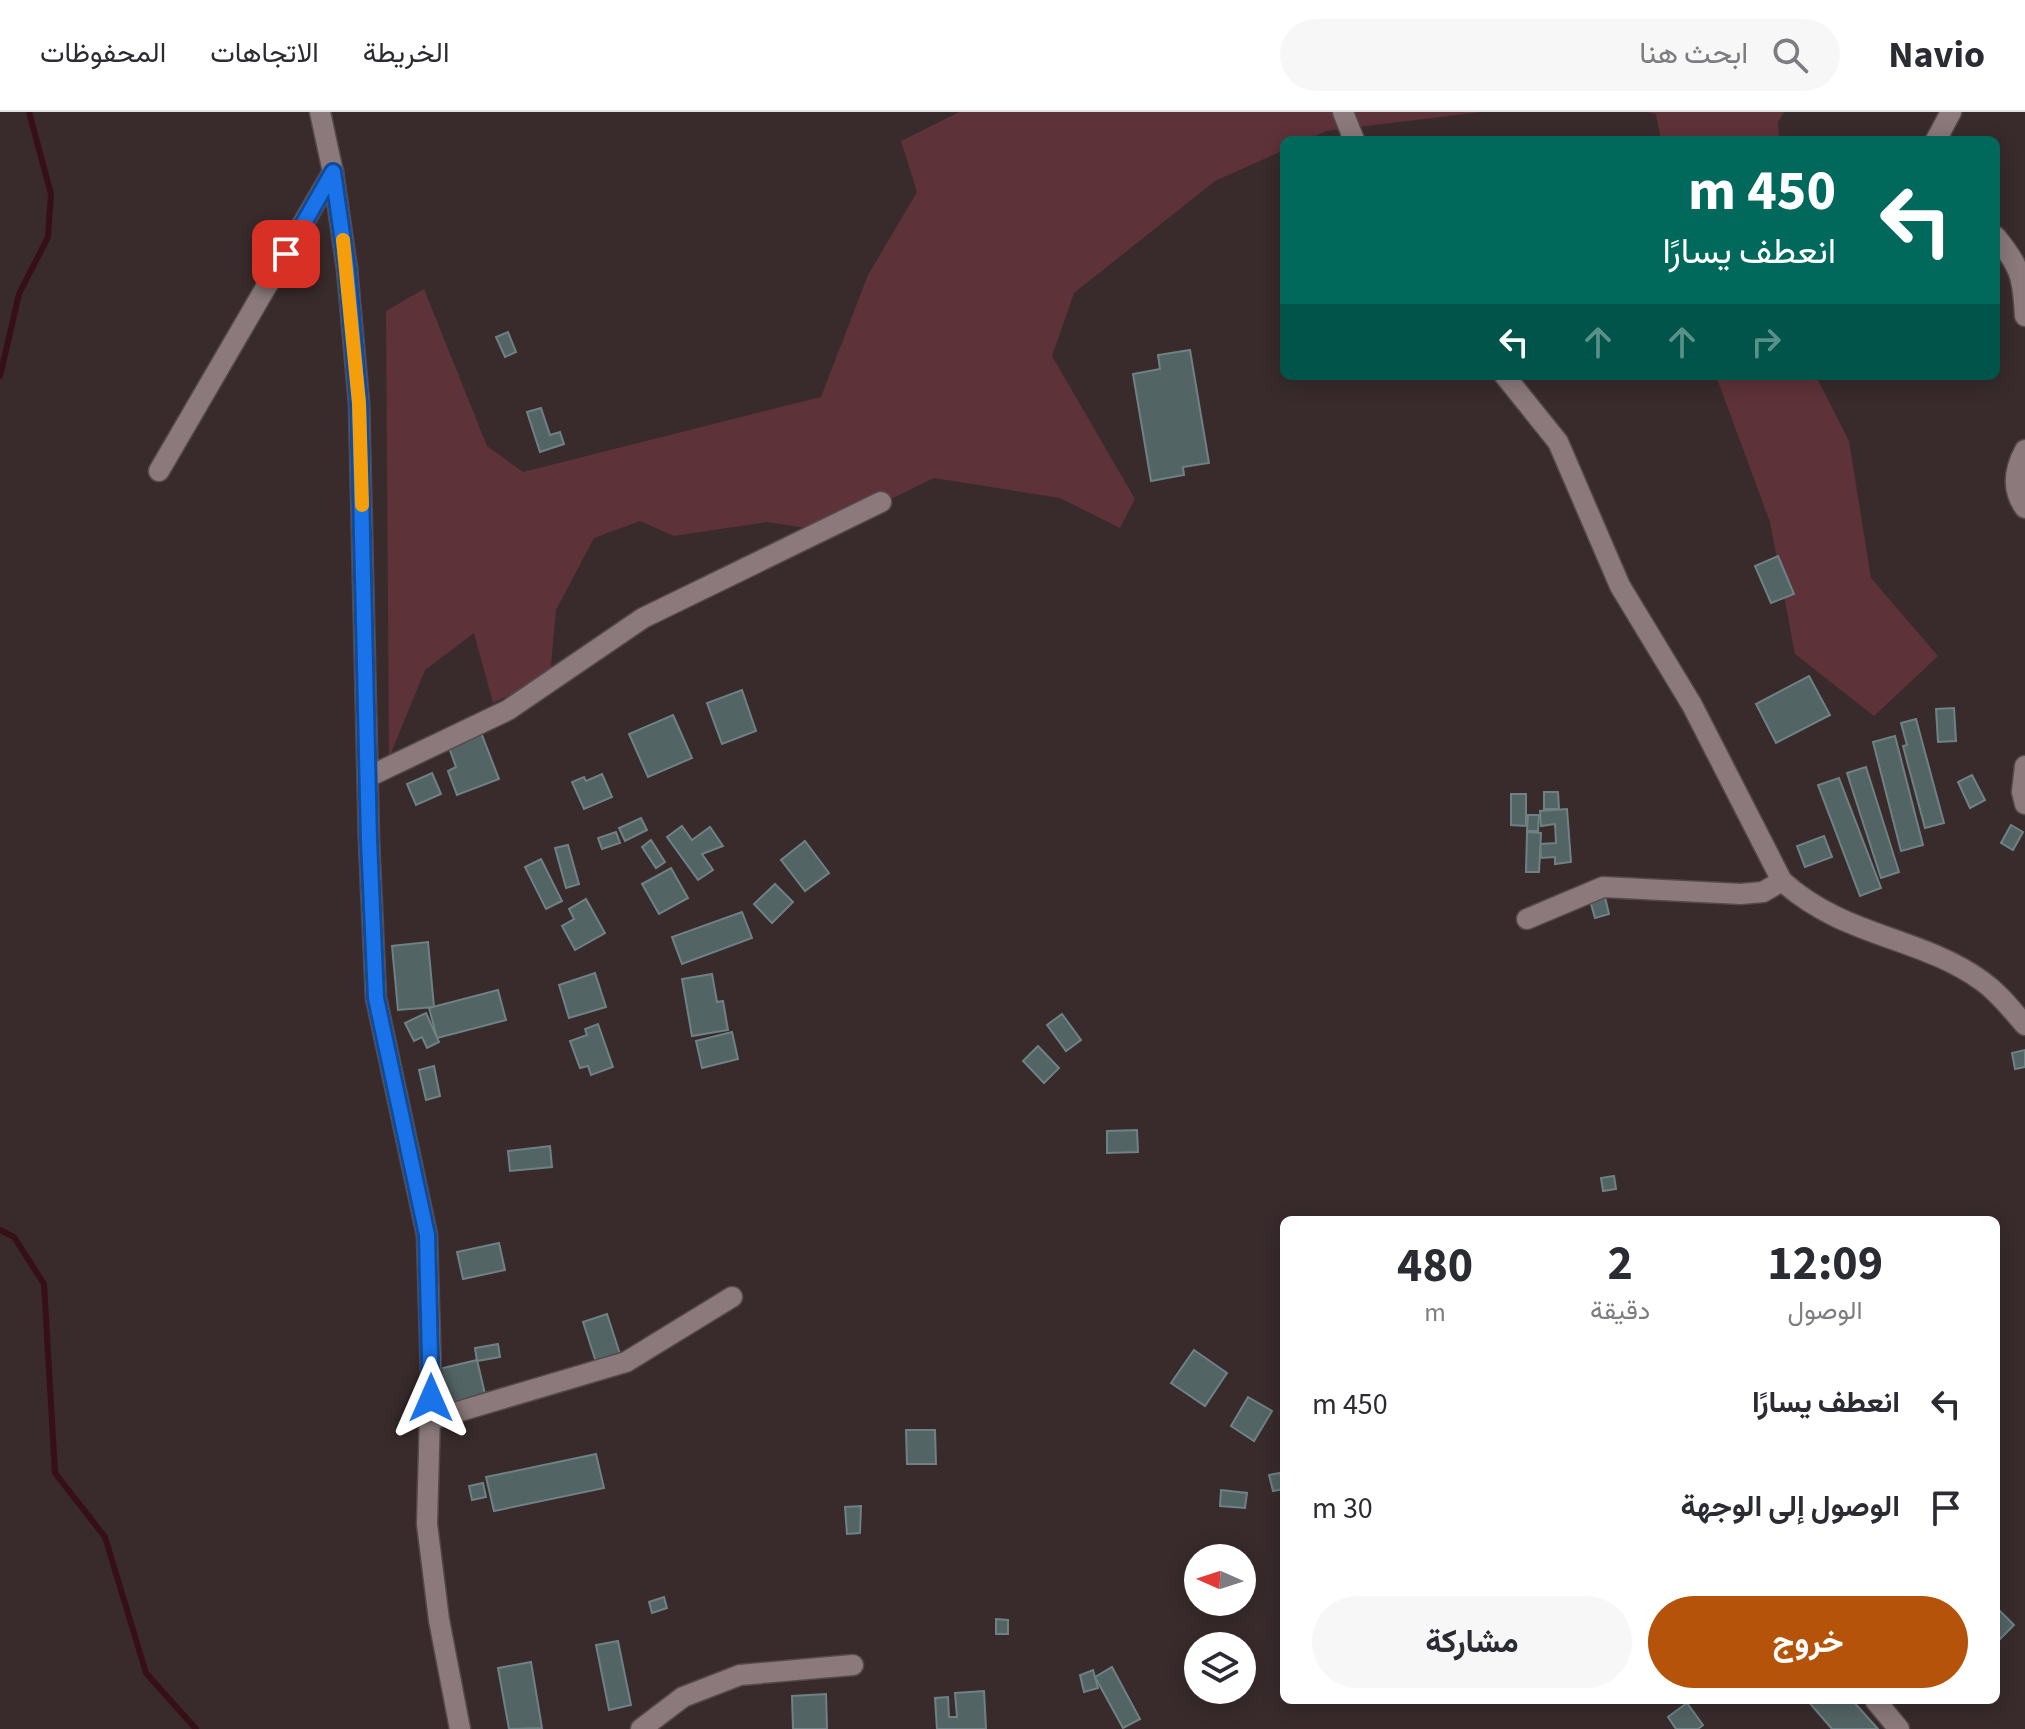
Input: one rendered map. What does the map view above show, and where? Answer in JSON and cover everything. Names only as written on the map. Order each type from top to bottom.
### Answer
[{"type":"street","points":[[320,112],[333,172],[347,269],[359,403],[376,998],[427,1235],[430,1420],[427,1524],[439,1620],[460,1729]]},
{"type":"street","points":[[1343,112],[1352,136]]},
{"type":"street","points":[[1938,136],[1951,112]]},
{"type":"street","points":[[159,471],[333,172]]},
{"type":"street","points":[[2000,242],[2013,257],[2023,278],[2025,316]]},
{"type":"street","points":[[1508,380],[1558,442],[1620,586],[1692,705],[1782,881],[1801,897],[1848,925],[1978,978],[2000,995],[2025,1025]]},
{"type":"street","points":[[2025,450],[2015,482],[2017,498],[2025,508]]},
{"type":"street","points":[[368,777],[508,710],[643,618],[881,502]]},
{"type":"street","points":[[2025,766],[2022,792],[2025,804]]},
{"type":"street","points":[[1527,919],[1603,887],[1741,894],[1763,892],[1782,881]]},
{"type":"street","points":[[430,1420],[626,1362],[732,1297]]},
{"type":"street","points":[[641,1729],[683,1697],[740,1675],[853,1665]]},
{"type":"street","points":[[1878,1704],[1899,1729]]},
{"type":"shaded area","points":[[959,112],[1481,112],[1326,131],[1315,136],[1280,136],[1280,152],[1215,181],[1074,293],[1052,356],[1135,499],[1120,528],[1060,498],[934,478],[825,531],[767,522],[674,536],[640,521],[594,538],[556,610],[550,676],[493,703],[474,633],[425,670],[389,758],[386,311],[424,289],[487,446],[523,472],[821,397],[868,275],[917,192],[901,141]]},
{"type":"shaded area","points":[[1647,112],[1784,112],[1778,122],[1779,136],[1660,136],[1656,114]]},
{"type":"shaded area","points":[[1717,380],[1818,380],[1849,441],[1871,578],[1938,656],[1874,716],[1795,654],[1770,522]]},
{"type":"building","points":[[508,332],[516,352],[505,357],[496,337]]},
{"type":"building","points":[[1190,350],[1209,463],[1183,467],[1184,475],[1151,481],[1133,374],[1160,369],[1158,355]]},
{"type":"building","points":[[541,408],[550,435],[560,432],[564,444],[540,452],[527,412]]},
{"type":"building","points":[[1778,556],[1794,594],[1771,603],[1755,566]]},
{"type":"building","points":[[1809,676],[1830,715],[1776,743],[1756,704]]},
{"type":"building","points":[[742,690],[756,731],[722,744],[707,703]]},
{"type":"building","points":[[1954,708],[1956,741],[1938,742],[1936,709]]},
{"type":"building","points":[[673,715],[692,758],[648,777],[629,734]]},
{"type":"building","points":[[1916,719],[1944,823],[1925,828],[1903,746],[1907,745],[1901,723]]},
{"type":"building","points":[[480,730],[499,779],[457,795],[448,771],[456,767],[447,742]]},
{"type":"building","points":[[1895,736],[1923,845],[1901,851],[1873,742]]},
{"type":"building","points":[[1866,767],[1899,872],[1881,878],[1847,773]]},
{"type":"building","points":[[432,773],[441,794],[416,805],[407,784]]},
{"type":"building","points":[[602,774],[612,797],[584,809],[572,782],[584,777],[586,781]]},
{"type":"building","points":[[1972,775],[1985,800],[1970,808],[1958,782]]},
{"type":"building","points":[[1839,778],[1881,888],[1860,896],[1818,785]]},
{"type":"building","points":[[1544,792],[1558,792],[1559,809],[1544,809]]},
{"type":"building","points":[[1511,794],[1526,794],[1526,826],[1511,825]]},
{"type":"building","points":[[1567,809],[1571,862],[1555,864],[1555,857],[1541,858],[1540,844],[1556,843],[1555,824],[1541,826],[1540,811]]},
{"type":"building","points":[[1528,815],[1539,815],[1538,831],[1527,831]]},
{"type":"building","points":[[641,818],[647,830],[625,841],[619,828]]},
{"type":"building","points":[[2011,825],[2023,832],[2013,850],[2001,843]]},
{"type":"building","points":[[682,826],[692,840],[710,827],[723,846],[702,854],[713,870],[698,880],[667,837]]},
{"type":"building","points":[[616,832],[620,843],[602,849],[598,838]]},
{"type":"building","points":[[1527,832],[1541,833],[1539,872],[1526,872]]},
{"type":"building","points":[[1824,836],[1832,857],[1805,867],[1797,846]]},
{"type":"building","points":[[651,840],[665,862],[656,868],[642,847]]},
{"type":"building","points":[[805,841],[829,873],[805,891],[781,860]]},
{"type":"building","points":[[568,845],[579,884],[566,888],[555,848]]},
{"type":"building","points":[[541,859],[562,901],[546,909],[525,867]]},
{"type":"building","points":[[671,868],[688,898],[659,914],[642,884]]},
{"type":"building","points":[[775,884],[793,902],[772,923],[754,904]]},
{"type":"building","points":[[1604,893],[1609,914],[1595,918],[1589,897]]},
{"type":"building","points":[[586,899],[605,933],[575,950],[562,926],[574,919],[569,909]]},
{"type":"building","points":[[742,912],[752,938],[682,964],[672,937]]},
{"type":"building","points":[[428,942],[434,1007],[398,1010],[392,946]]},
{"type":"building","points":[[595,973],[606,1007],[569,1018],[559,985]]},
{"type":"building","points":[[712,974],[717,1002],[723,1001],[728,1030],[692,1036],[682,979]]},
{"type":"building","points":[[498,990],[506,1020],[437,1038],[429,1008]]},
{"type":"building","points":[[426,1013],[439,1042],[427,1048],[422,1037],[414,1041],[405,1023]]},
{"type":"building","points":[[1062,1014],[1081,1040],[1066,1051],[1047,1025]]},
{"type":"building","points":[[598,1024],[613,1067],[591,1075],[588,1066],[580,1068],[570,1041],[587,1035],[585,1029]]},
{"type":"building","points":[[732,1032],[738,1059],[702,1068],[696,1041]]},
{"type":"building","points":[[1038,1046],[1059,1068],[1044,1083],[1023,1061]]},
{"type":"building","points":[[2025,1050],[2025,1067],[2015,1069],[2012,1053]]},
{"type":"building","points":[[434,1066],[440,1096],[426,1100],[419,1070]]},
{"type":"building","points":[[1137,1130],[1138,1152],[1107,1153],[1107,1131]]},
{"type":"building","points":[[550,1146],[552,1167],[510,1171],[508,1151]]},
{"type":"building","points":[[1614,1176],[1616,1189],[1603,1191],[1601,1178]]},
{"type":"building","points":[[499,1243],[505,1270],[463,1279],[457,1252]]},
{"type":"building","points":[[607,1314],[620,1354],[596,1362],[583,1322]]},
{"type":"building","points":[[498,1344],[500,1357],[477,1361],[475,1348]]},
{"type":"building","points":[[1194,1350],[1227,1373],[1205,1406],[1171,1383]]},
{"type":"building","points":[[477,1360],[485,1394],[447,1403],[439,1369]]},
{"type":"building","points":[[1248,1397],[1272,1411],[1254,1441],[1231,1426]]},
{"type":"building","points":[[906,1430],[935,1430],[936,1464],[907,1464]]},
{"type":"building","points":[[596,1454],[604,1488],[494,1511],[486,1477]]},
{"type":"building","points":[[1280,1473],[1280,1490],[1273,1491],[1269,1475]]},
{"type":"building","points":[[483,1483],[486,1497],[472,1500],[469,1486]]},
{"type":"building","points":[[1221,1490],[1247,1493],[1245,1508],[1220,1506]]},
{"type":"building","points":[[861,1506],[860,1533],[847,1534],[845,1507]]},
{"type":"building","points":[[664,1597],[667,1608],[652,1613],[649,1602]]},
{"type":"building","points":[[2000,1611],[2014,1625],[2000,1639]]},
{"type":"building","points":[[996,1619],[1008,1620],[1008,1634],[996,1634]]},
{"type":"building","points":[[618,1641],[631,1705],[609,1710],[596,1645]]},
{"type":"building","points":[[531,1662],[542,1728],[509,1729],[498,1668]]},
{"type":"building","points":[[1112,1667],[1140,1719],[1123,1728],[1095,1677]]},
{"type":"building","points":[[1093,1670],[1098,1688],[1084,1692],[1080,1675]]},
{"type":"building","points":[[984,1691],[986,1729],[937,1729],[935,1698],[948,1697],[949,1717],[957,1717],[955,1693]]},
{"type":"building","points":[[826,1694],[827,1729],[793,1729],[792,1696]]},
{"type":"building","points":[[1688,1704],[1703,1725],[1698,1729],[1676,1729],[1668,1717]]},
{"type":"building","points":[[1810,1704],[1856,1704],[1878,1729],[1832,1729]]},
{"type":"waterway","points":[[0,376],[19,294],[48,237],[51,194],[29,112]]},
{"type":"waterway","points":[[0,1230],[14,1237],[44,1284],[55,1473],[105,1537],[146,1673],[196,1729]]},
{"type":"slow traffic","points":[[343,240],[359,403],[362,505]]},
{"type":"route","points":[[286,254],[333,172],[347,269],[359,403],[369,841],[376,998],[427,1235],[431,1398]]}]
